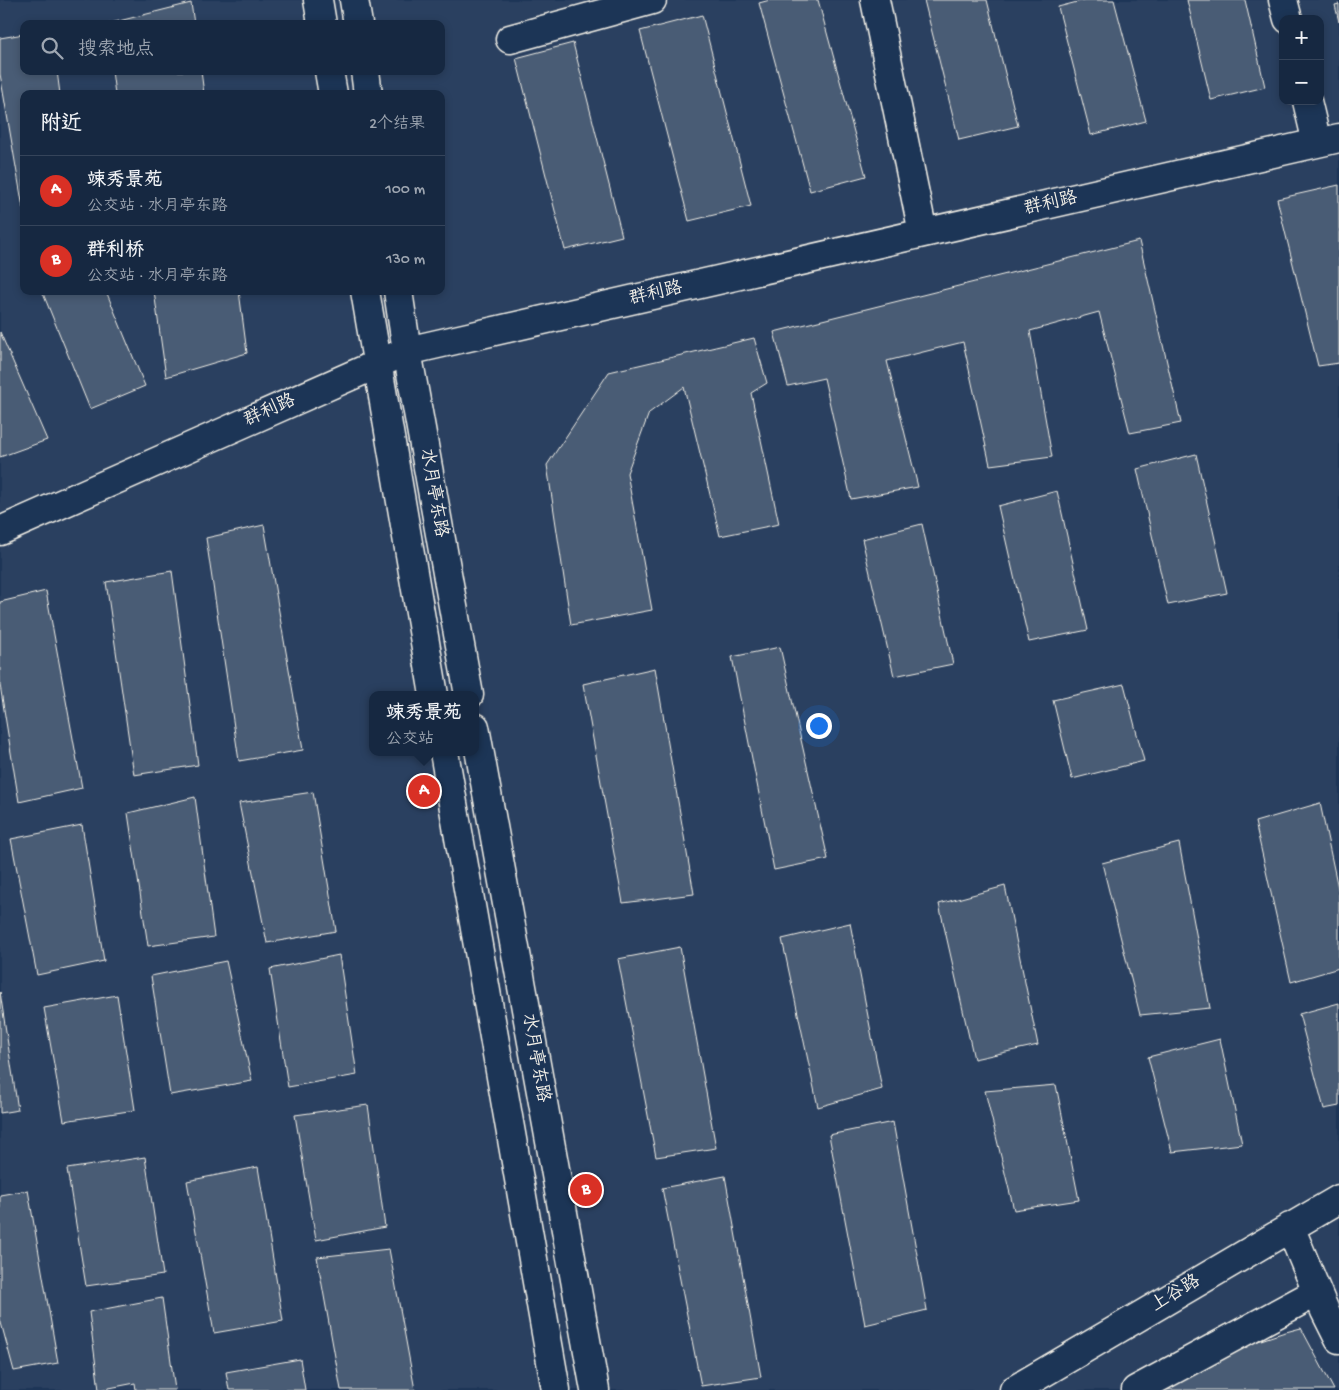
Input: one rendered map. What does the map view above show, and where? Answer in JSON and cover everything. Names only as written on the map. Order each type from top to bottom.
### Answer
[{"type":"main road","points":[[318,0],[321,20]]},
{"type":"main road","points":[[354,0],[357,20]]},
{"type":"main road","points":[[510,39],[652,0]]},
{"type":"main road","points":[[875,0],[923,233]]},
{"type":"main road","points":[[1283,0],[1287,15]]},
{"type":"main road","points":[[330,75],[332,90]]},
{"type":"main road","points":[[366,75],[367,90]]},
{"type":"main road","points":[[1309,105],[1328,141]]},
{"type":"main road","name":"群利路","points":[[0,531],[407,351],[1328,141]]},
{"type":"main road","name":"水月亭东路","points":[[366,295],[433,691]]},
{"type":"main road","name":"水月亭东路","points":[[399,295],[407,351],[469,691]]},
{"type":"main road","name":"水月亭东路","points":[[479,749],[596,1390]]},
{"type":"main road","name":"水月亭东路","points":[[445,756],[556,1390]]},
{"type":"main road","name":"上谷路","points":[[1014,1390],[1339,1199]]},
{"type":"main road","points":[[1290,1227],[1339,1339]]},
{"type":"main road","points":[[1136,1390],[1317,1292]]},
{"type":"shaded area","points":[[0,0],[1339,0],[1339,1390],[0,1390]]},
{"type":"building","points":[[770,0],[818,0],[866,176],[810,191],[759,3]]},
{"type":"building","points":[[924,0],[987,0],[1018,126],[959,140]]},
{"type":"building","points":[[1085,0],[1114,0],[1146,121],[1091,135],[1058,7]]},
{"type":"building","points":[[1187,0],[1245,0],[1265,87],[1211,100]]},
{"type":"building","points":[[191,3],[193,20],[123,20]]},
{"type":"building","points":[[1339,4],[1339,22],[1335,5]]},
{"type":"building","points":[[702,15],[751,206],[689,221],[640,31]]},
{"type":"building","points":[[20,35],[20,75],[58,75],[59,90],[20,90],[20,191],[0,74],[0,38]]},
{"type":"building","points":[[573,43],[622,236],[565,250],[516,58]]},
{"type":"building","points":[[113,75],[202,75],[203,90],[114,90]]},
{"type":"building","points":[[1339,185],[1339,363],[1318,366],[1277,199]]},
{"type":"building","points":[[1139,241],[1181,423],[1130,433],[1099,312],[1030,331],[1052,457],[990,465],[963,342],[887,361],[918,487],[851,499],[824,378],[788,386],[774,332]]},
{"type":"building","points":[[44,295],[108,295],[145,386],[90,409]]},
{"type":"building","points":[[155,295],[240,295],[247,353],[166,377]]},
{"type":"building","points":[[0,332],[47,440],[0,457]]},
{"type":"building","points":[[754,338],[767,383],[751,393],[779,524],[720,536],[684,387],[649,413],[627,473],[652,610],[571,625],[547,465],[609,372]]},
{"type":"building","points":[[1196,454],[1227,593],[1168,605],[1137,469]]},
{"type":"building","points":[[1057,491],[1088,630],[1029,642],[998,506]]},
{"type":"building","points":[[922,524],[953,664],[894,676],[862,539]]},
{"type":"building","points":[[264,525],[303,750],[239,761],[206,538]]},
{"type":"building","points":[[172,571],[198,765],[134,775],[106,582]]},
{"type":"building","points":[[46,591],[82,788],[19,802],[0,685],[0,602]]},
{"type":"building","points":[[780,647],[828,859],[774,870],[732,657]]},
{"type":"building","points":[[655,668],[694,894],[623,903],[583,684]]},
{"type":"building","points":[[1124,684],[1144,761],[1072,779],[1053,700]]},
{"type":"building","points":[[313,792],[336,931],[267,943],[239,803]]},
{"type":"building","points":[[195,797],[214,937],[148,946],[128,813]]},
{"type":"building","points":[[1320,803],[1339,893],[1339,968],[1291,982],[1255,822]]},
{"type":"building","points":[[82,825],[104,961],[37,975],[11,839]]},
{"type":"building","points":[[1179,843],[1210,1008],[1140,1015],[1102,863]]},
{"type":"building","points":[[1005,886],[1038,1045],[974,1059],[939,904]]},
{"type":"building","points":[[850,923],[882,1089],[818,1107],[782,939]]},
{"type":"building","points":[[680,947],[716,1148],[656,1157],[618,959]]},
{"type":"building","points":[[339,955],[357,1075],[288,1087],[270,969]]},
{"type":"building","points":[[226,961],[252,1081],[170,1095],[151,976]]},
{"type":"building","points":[[0,992],[18,1110],[0,1113]]},
{"type":"building","points":[[117,995],[135,1110],[64,1121],[44,1008]]},
{"type":"building","points":[[1339,1003],[1339,1106],[1324,1109],[1299,1014]]},
{"type":"building","points":[[1220,1039],[1242,1144],[1172,1152],[1148,1057]]},
{"type":"building","points":[[1056,1085],[1079,1200],[1014,1210],[985,1091]]},
{"type":"building","points":[[368,1105],[385,1227],[316,1240],[295,1115]]},
{"type":"building","points":[[893,1122],[927,1310],[865,1325],[829,1135]]},
{"type":"building","points":[[145,1157],[163,1275],[86,1286],[67,1169]]},
{"type":"building","points":[[258,1167],[283,1321],[214,1333],[187,1181]]},
{"type":"building","points":[[725,1176],[761,1377],[701,1386],[662,1188]]},
{"type":"building","points":[[28,1190],[58,1363],[14,1371],[0,1319],[0,1195]]},
{"type":"building","points":[[389,1249],[415,1390],[341,1390],[317,1257]]},
{"type":"building","points":[[162,1298],[175,1390],[136,1390],[135,1383],[99,1390],[89,1312]]},
{"type":"building","points":[[1301,1328],[1334,1390],[1164,1390],[1240,1347]]},
{"type":"building","points":[[300,1359],[305,1390],[229,1390],[226,1372]]},
{"type":"place","name":"竦秀景苑","points":[[424,791]]},
{"type":"place","name":"群利桥","points":[[586,1190]]}]
